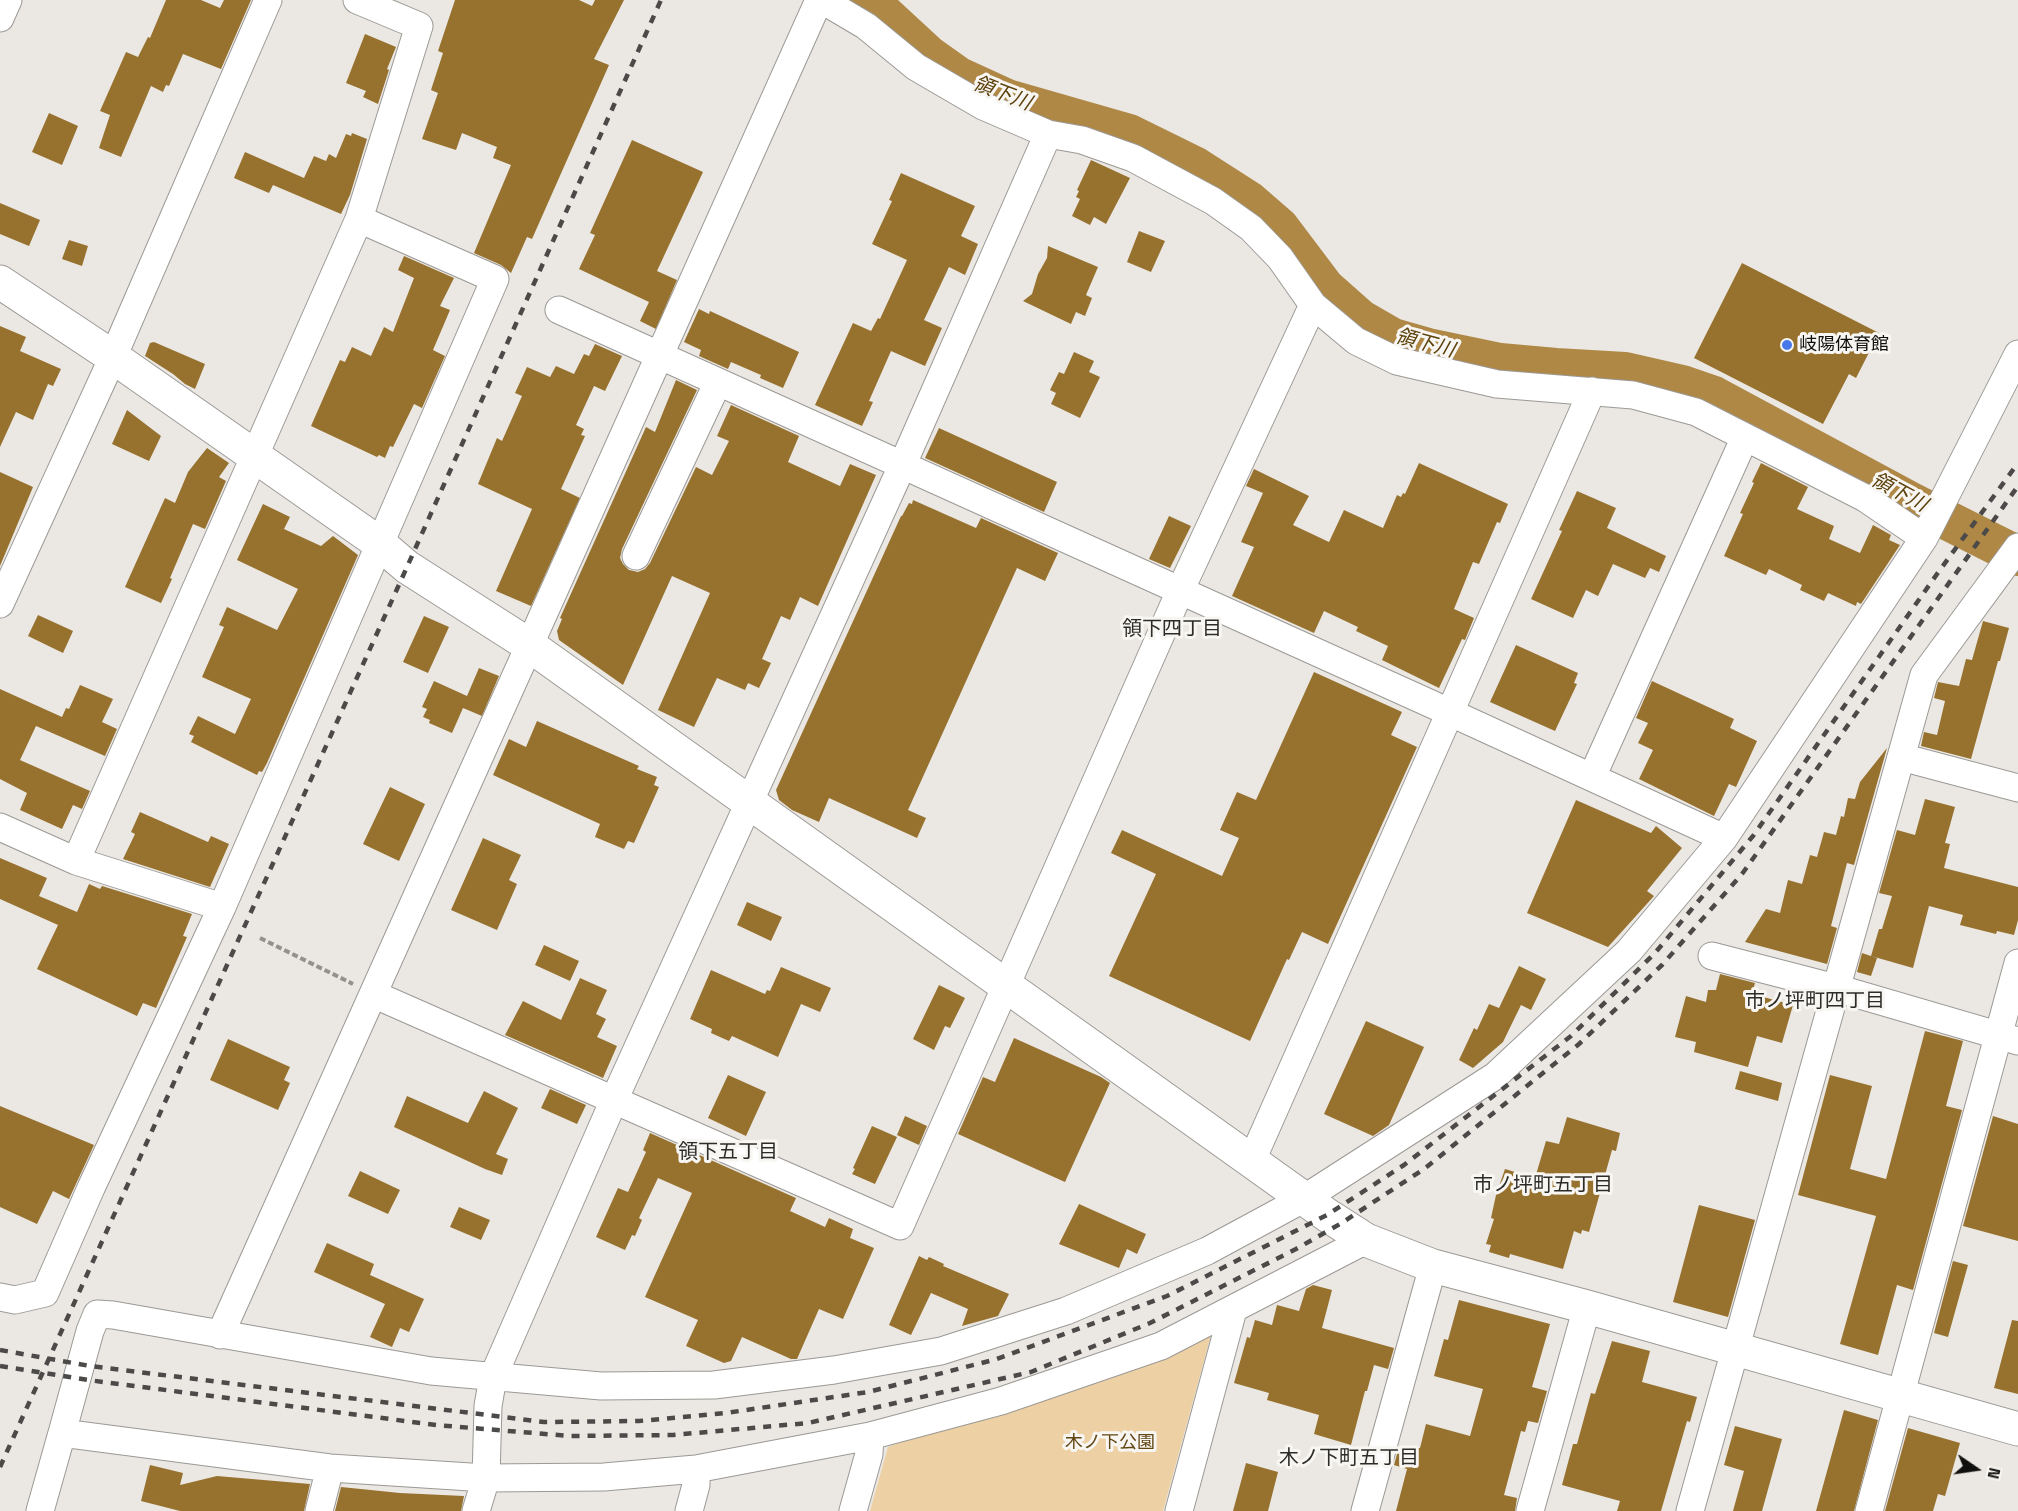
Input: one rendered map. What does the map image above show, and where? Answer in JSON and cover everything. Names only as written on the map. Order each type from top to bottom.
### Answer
[{"type":"street","points":[[0,18],[8,0]]},
{"type":"street","points":[[0,604],[113,357],[268,0]]},
{"type":"street","points":[[76,861],[359,219],[419,26],[357,0]]},
{"type":"street","points":[[220,1335],[529,645],[662,356],[820,0],[866,26],[916,67],[983,106],[1048,134],[1082,140],[1133,158],[1213,201],[1251,228],[1280,258],[1313,305],[1356,341],[1397,362],[1497,384],[1633,395],[1696,412],[1865,498],[1926,533]]},
{"type":"street","points":[[476,1511],[486,1478],[488,1406],[493,1377],[614,1100],[902,466],[1048,134]]},
{"type":"street","points":[[0,1297],[15,1300],[45,1293],[91,1188],[222,907],[495,279],[359,219]]},
{"type":"street","points":[[0,282],[113,357],[380,543],[407,567],[529,645],[1340,1224],[1366,1240],[1433,1266],[1587,1307],[2018,1429]]},
{"type":"street","points":[[373,994],[900,1226],[1180,591],[1313,305]]},
{"type":"street","points":[[559,310],[1724,838]]},
{"type":"street","points":[[40,1511],[90,1331],[97,1314],[431,1371],[601,1386],[714,1385],[834,1370],[941,1351],[1066,1311],[1207,1251],[1305,1198],[1495,1077],[1629,951],[1724,838],[1926,533],[2018,354]]},
{"type":"street","points":[[636,556],[718,382]]},
{"type":"street","points":[[1252,1160],[1593,391]]},
{"type":"street","points":[[1592,777],[1745,437]]},
{"type":"street","points":[[1690,1511],[1924,675],[2018,547]]},
{"type":"street","points":[[1901,757],[2018,788]]},
{"type":"street","points":[[0,827],[76,861],[222,907]]},
{"type":"street","points":[[1712,956],[1836,988],[2008,1039]]},
{"type":"street","points":[[1869,1511],[2008,1039],[2018,963]]},
{"type":"street","points":[[62,1433],[330,1468],[486,1478],[604,1477],[696,1469],[870,1436],[1000,1401],[1161,1346],[1366,1240]]},
{"type":"street","points":[[1365,1511],[1433,1266]]},
{"type":"street","points":[[1530,1511],[1587,1307]]},
{"type":"street","points":[[1179,1511],[1233,1310]]},
{"type":"street","points":[[853,1511],[869,1454],[870,1436]]},
{"type":"street","points":[[319,1511],[330,1468]]},
{"type":"street","points":[[690,1511],[696,1485],[696,1469]]},
{"type":"path","points":[[260,938],[373,994]]},
{"type":"green space","name":"木ノ下公園","points":[[1211,1335],[1163,1511],[870,1511],[888,1447]]},
{"type":"building","points":[[166,0],[201,0],[220,8],[224,0],[251,0],[221,69],[183,54],[169,86],[166,85],[163,92],[151,86],[121,157],[99,148],[110,115],[100,111],[126,52],[138,57],[148,37],[150,38]]},
{"type":"building","points":[[455,0],[579,0],[592,6],[595,0],[624,0],[594,59],[609,65],[532,239],[527,237],[511,273],[501,265],[474,253],[511,165],[493,158],[497,147],[462,133],[456,150],[422,139],[438,93],[431,90],[443,53],[438,51]]},
{"type":"building","points":[[365,34],[396,47],[387,69],[389,70],[378,104],[363,97],[366,91],[346,83]]},
{"type":"building","points":[[49,113],[78,126],[62,165],[32,152]]},
{"type":"building","points":[[352,133],[367,139],[350,195],[341,214],[273,185],[269,193],[234,178],[245,152],[304,178],[314,156],[326,161],[329,154],[336,158],[346,134],[351,136]]},
{"type":"building","points":[[632,140],[703,172],[657,271],[677,280],[656,329],[640,321],[649,302],[579,269],[595,235],[590,233]]},
{"type":"building","points":[[1091,160],[1130,178],[1106,224],[1094,217],[1090,225],[1072,216],[1080,199],[1076,197],[1079,191],[1077,190]]},
{"type":"building","points":[[901,173],[975,206],[961,236],[978,244],[965,275],[949,267],[924,320],[942,328],[925,366],[891,351],[869,401],[873,402],[862,426],[815,405],[853,323],[871,331],[878,318],[880,319],[907,260],[872,244],[892,201],[889,200]]},
{"type":"building","points":[[0,203],[40,220],[29,246],[0,234]]},
{"type":"building","points":[[1139,231],[1165,241],[1151,272],[1127,262]]},
{"type":"building","points":[[69,240],[88,246],[82,266],[62,259]]},
{"type":"building","points":[[1048,246],[1098,267],[1086,295],[1092,298],[1085,316],[1076,312],[1071,324],[1023,301],[1032,294],[1038,274],[1047,258]]},
{"type":"building","points":[[404,256],[454,278],[440,306],[450,310],[433,350],[445,356],[422,408],[414,404],[393,447],[390,446],[385,458],[379,455],[377,457],[311,426],[340,360],[345,362],[352,347],[371,356],[384,327],[393,332],[414,278],[398,270]]},
{"type":"building","name":"岐陽体育館","points":[[1742,263],[1879,333],[1856,378],[1849,374],[1823,424],[1694,358]]},
{"type":"building","points":[[699,309],[709,314],[710,311],[799,352],[783,388],[731,362],[728,369],[699,356],[701,350],[684,342]]},
{"type":"building","points":[[0,326],[26,337],[20,351],[61,369],[53,386],[48,384],[33,420],[16,412],[0,447]]},
{"type":"building","points":[[154,342],[205,364],[195,389],[145,356],[150,343]]},
{"type":"building","points":[[595,344],[622,356],[605,391],[594,386],[576,425],[584,429],[581,435],[585,436],[561,489],[580,498],[531,606],[496,591],[532,509],[478,484],[497,438],[502,441],[522,396],[515,393],[527,367],[550,377],[556,366],[574,374],[584,354],[589,356]]},
{"type":"building","points":[[1074,352],[1094,361],[1089,372],[1100,377],[1080,418],[1051,404],[1056,393],[1050,390],[1059,372],[1064,374]]},
{"type":"building","points":[[676,380],[697,390],[622,549],[620,558],[629,570],[638,572],[650,563],[696,467],[712,475],[729,441],[717,436],[731,405],[799,436],[788,462],[840,486],[850,464],[876,475],[818,606],[800,597],[790,620],[781,616],[762,659],[771,663],[759,688],[748,683],[745,690],[717,678],[694,727],[658,710],[710,593],[672,576],[623,685],[559,640],[557,631],[562,619],[560,618],[646,427],[655,432]]},
{"type":"building","points":[[127,410],[161,436],[149,461],[112,444]]},
{"type":"building","points":[[939,428],[1057,482],[1044,512],[925,458]]},
{"type":"building","points":[[207,448],[229,463],[219,477],[226,481],[205,529],[193,524],[161,603],[125,587],[165,498],[175,503],[188,472]]},
{"type":"building","points":[[1419,463],[1508,504],[1500,523],[1497,522],[1479,564],[1473,562],[1454,609],[1474,618],[1439,688],[1382,660],[1388,646],[1356,631],[1358,627],[1324,611],[1314,633],[1232,596],[1254,547],[1241,542],[1263,493],[1246,486],[1254,469],[1309,496],[1293,525],[1329,542],[1344,510],[1383,528],[1397,495],[1401,497],[1403,493],[1405,494]]},
{"type":"building","points":[[1761,463],[1808,487],[1797,509],[1834,526],[1829,539],[1860,553],[1873,525],[1891,535],[1889,540],[1900,545],[1861,604],[1857,602],[1856,606],[1828,593],[1824,601],[1800,590],[1802,585],[1769,569],[1766,575],[1724,556],[1743,514],[1740,513]]},
{"type":"building","points":[[0,472],[33,487],[0,566]]},
{"type":"building","points":[[1577,491],[1616,508],[1607,528],[1666,556],[1659,572],[1650,568],[1645,578],[1613,564],[1598,596],[1586,590],[1573,618],[1531,599],[1562,531],[1559,530]]},
{"type":"building","points":[[913,500],[976,528],[981,518],[1058,553],[1045,581],[1017,568],[908,810],[926,818],[917,838],[829,798],[819,822],[792,810],[779,800],[776,790],[901,516]]},
{"type":"building","points":[[263,504],[290,517],[284,529],[321,546],[333,536],[358,555],[267,763],[262,772],[259,771],[257,775],[191,742],[194,736],[189,734],[198,716],[235,734],[251,699],[202,677],[224,627],[219,625],[227,607],[277,630],[298,589],[237,560]]},
{"type":"building","points":[[1169,516],[1191,526],[1170,568],[1149,559]]},
{"type":"building","points":[[38,615],[73,631],[63,653],[28,636]]},
{"type":"building","points":[[424,616],[449,627],[428,673],[403,662]]},
{"type":"building","points":[[1983,621],[2009,628],[1971,759],[1921,746],[1924,732],[1937,735],[1945,701],[1934,698],[1938,682],[1959,686],[1966,659],[1972,660]]},
{"type":"building","points":[[1516,645],[1578,673],[1574,683],[1577,684],[1555,731],[1490,702]]},
{"type":"building","points":[[479,668],[499,676],[482,716],[463,708],[452,733],[429,723],[430,720],[423,717],[427,709],[422,707],[434,681],[467,696]]},
{"type":"building","points":[[1314,672],[1402,712],[1391,735],[1417,747],[1328,944],[1302,932],[1289,960],[1287,959],[1250,1041],[1109,976],[1156,874],[1111,853],[1122,830],[1222,876],[1239,838],[1220,830],[1237,792],[1256,800]]},
{"type":"building","points":[[1652,681],[1734,719],[1730,728],[1757,741],[1736,787],[1729,784],[1714,816],[1639,779],[1653,750],[1638,743],[1648,723],[1636,718]]},
{"type":"building","points":[[80,685],[113,699],[102,722],[117,729],[105,756],[36,726],[20,760],[90,791],[82,809],[73,805],[62,829],[20,810],[27,793],[0,779],[0,689],[62,717],[66,708],[69,709]]},
{"type":"building","points":[[537,721],[639,766],[637,769],[657,777],[654,785],[659,787],[634,843],[628,841],[624,849],[595,837],[600,824],[493,775],[509,739],[526,747]]},
{"type":"building","points":[[1887,748],[1854,865],[1847,863],[1831,926],[1837,928],[1827,964],[1745,942],[1766,909],[1780,913],[1788,880],[1802,884],[1810,855],[1817,857],[1824,832],[1836,835],[1841,816],[1844,817],[1848,798],[1855,799],[1860,782]]},
{"type":"building","points":[[390,787],[425,804],[399,861],[363,844]]},
{"type":"building","points":[[1925,799],[1955,807],[1945,843],[1950,844],[1944,868],[2018,887],[2018,920],[2014,935],[1997,931],[1996,934],[1960,925],[1963,915],[1929,906],[1913,968],[1871,956],[1892,896],[1879,893],[1897,830],[1915,835]]},
{"type":"building","points":[[1576,800],[1651,833],[1656,826],[1682,848],[1647,891],[1654,896],[1608,947],[1527,913]]},
{"type":"building","points":[[140,812],[208,842],[211,836],[229,844],[210,887],[123,859],[135,834],[131,832]]},
{"type":"building","points":[[483,838],[521,855],[509,880],[517,884],[497,930],[451,910]]},
{"type":"building","points":[[0,858],[47,878],[39,896],[77,912],[89,884],[192,914],[183,936],[187,937],[156,1008],[143,1003],[137,1016],[37,969],[58,925],[0,899]]},
{"type":"building","points":[[747,902],[782,917],[771,941],[737,925]]},
{"type":"building","points":[[544,945],[579,961],[570,981],[535,965]]},
{"type":"building","points":[[1862,953],[1877,958],[1871,976],[1857,972]]},
{"type":"building","points":[[1519,966],[1546,979],[1531,1010],[1521,1005],[1503,1042],[1473,1068],[1459,1060],[1474,1028],[1477,1030],[1489,1004],[1499,1008]]},
{"type":"building","points":[[781,967],[831,988],[820,1012],[801,1004],[778,1057],[732,1036],[729,1041],[711,1033],[712,1029],[690,1019],[711,970],[765,994],[767,990],[770,991]]},
{"type":"building","points":[[1720,974],[1755,983],[1752,994],[1793,1005],[1782,1043],[1757,1036],[1748,1067],[1694,1052],[1696,1042],[1675,1037],[1686,996],[1706,1002],[1708,990],[1716,990]]},
{"type":"building","points":[[580,978],[607,990],[596,1014],[606,1019],[597,1037],[617,1046],[603,1078],[505,1035],[523,1001],[561,1020]]},
{"type":"building","points":[[939,985],[965,998],[950,1028],[945,1026],[934,1050],[913,1039]]},
{"type":"building","points":[[1366,1021],[1424,1047],[1389,1125],[1373,1136],[1324,1114]]},
{"type":"building","points":[[1925,1031],[1963,1041],[1946,1106],[1962,1110],[1913,1290],[1897,1285],[1878,1355],[1840,1344],[1876,1216],[1798,1195],[1830,1075],[1872,1086],[1850,1169],[1886,1179]]},
{"type":"building","points":[[1014,1038],[1110,1083],[1065,1182],[958,1134],[983,1077],[995,1082]]},
{"type":"building","points":[[228,1039],[290,1067],[284,1080],[290,1083],[278,1110],[210,1080]]},
{"type":"building","points":[[1740,1071],[1782,1083],[1778,1101],[1735,1089]]},
{"type":"building","points":[[728,1075],[766,1092],[746,1136],[708,1118]]},
{"type":"building","points":[[550,1089],[586,1105],[577,1124],[541,1108]]},
{"type":"building","points":[[484,1091],[518,1108],[496,1154],[508,1159],[502,1175],[394,1127],[407,1096],[468,1123]]},
{"type":"building","points":[[0,1106],[94,1145],[69,1199],[53,1191],[37,1224],[0,1207]]},
{"type":"building","points":[[905,1116],[927,1126],[919,1145],[897,1135]]},
{"type":"building","points":[[1993,1116],[2018,1124],[2018,1241],[1963,1226]]},
{"type":"building","points":[[1567,1117],[1620,1133],[1616,1151],[1612,1150],[1589,1232],[1582,1230],[1581,1234],[1574,1231],[1563,1269],[1510,1254],[1509,1258],[1489,1252],[1491,1245],[1486,1244],[1494,1219],[1491,1218],[1505,1169],[1535,1178],[1546,1141],[1559,1144]]},
{"type":"building","points":[[872,1126],[897,1137],[875,1184],[852,1174]]},
{"type":"building","points":[[650,1133],[796,1198],[790,1211],[825,1227],[829,1218],[853,1229],[850,1238],[874,1248],[843,1319],[819,1309],[797,1359],[791,1359],[742,1337],[731,1361],[724,1363],[686,1346],[698,1320],[645,1297],[692,1193],[658,1178],[639,1218],[642,1220],[635,1236],[632,1235],[625,1250],[596,1237],[618,1188],[628,1192],[646,1152],[643,1150]]},
{"type":"building","points":[[360,1171],[400,1190],[388,1214],[348,1196]]},
{"type":"building","points":[[1079,1204],[1146,1234],[1137,1254],[1127,1249],[1119,1268],[1059,1244]]},
{"type":"building","points":[[1699,1205],[1755,1220],[1728,1317],[1673,1302]]},
{"type":"building","points":[[459,1207],[490,1220],[481,1240],[450,1227]]},
{"type":"building","points":[[327,1243],[374,1264],[370,1275],[424,1299],[409,1332],[400,1328],[392,1347],[370,1337],[385,1304],[314,1272]]},
{"type":"building","points":[[919,1256],[927,1260],[929,1257],[944,1264],[943,1266],[1009,1294],[998,1316],[962,1326],[968,1309],[931,1293],[911,1335],[889,1325]]},
{"type":"building","points":[[1953,1261],[1968,1265],[1948,1337],[1934,1333]]},
{"type":"building","points":[[1313,1285],[1332,1290],[1322,1328],[1394,1348],[1388,1369],[1374,1365],[1351,1445],[1314,1434],[1319,1415],[1267,1400],[1269,1393],[1234,1383],[1247,1337],[1250,1338],[1255,1320],[1272,1325],[1277,1305],[1299,1311],[1306,1289]]},
{"type":"building","points":[[1459,1300],[1550,1324],[1532,1387],[1547,1391],[1538,1423],[1528,1421],[1525,1432],[1521,1431],[1504,1495],[1517,1498],[1515,1511],[1396,1511],[1407,1469],[1394,1465],[1399,1447],[1416,1452],[1417,1448],[1420,1448],[1426,1424],[1470,1436],[1483,1389],[1434,1376],[1444,1339],[1448,1340]]},
{"type":"building","points":[[2012,1320],[2018,1321],[2018,1394],[1994,1388]]},
{"type":"building","points":[[1612,1341],[1650,1351],[1642,1382],[1697,1397],[1690,1422],[1687,1421],[1661,1511],[1617,1511],[1620,1501],[1562,1485],[1573,1444],[1577,1444],[1591,1393],[1595,1394]]},
{"type":"building","points":[[1844,1410],[1878,1420],[1854,1511],[1816,1511]]},
{"type":"building","points":[[1735,1426],[1782,1439],[1762,1511],[1733,1511],[1744,1471],[1724,1465]]},
{"type":"building","points":[[1908,1428],[1960,1443],[1945,1496],[1938,1494],[1933,1511],[1885,1511]]},
{"type":"building","points":[[1246,1463],[1278,1472],[1268,1511],[1233,1511]]},
{"type":"building","points":[[150,1465],[183,1473],[180,1485],[217,1476],[310,1484],[304,1511],[180,1511],[141,1501]]},
{"type":"building","points":[[341,1487],[464,1496],[461,1511],[335,1511]]},
{"type":"waterway","name":"領下川","points":[[862,0],[875,6],[928,55],[959,77],[1007,99],[1129,134],[1196,167],[1249,201],[1279,227],[1325,288],[1360,319],[1393,338],[1500,363],[1625,372],[1682,385],[1714,396],[1913,503],[2018,556]]},
{"type":"railway","points":[[0,1467],[661,0]]},
{"type":"railway","points":[[0,1350],[90,1366],[544,1422],[639,1421],[726,1413],[868,1392],[997,1359],[1167,1296],[1327,1215],[1404,1165],[1571,1036],[1655,953],[1753,836],[2018,463]]},
{"type":"railway","points":[[0,1366],[88,1380],[436,1425],[570,1436],[673,1435],[808,1423],[1031,1372],[1150,1323],[1296,1249],[1340,1224],[1424,1169],[1579,1044],[1662,965],[1742,874],[2018,486]]},
{"type":"place","name":"岐陽体育館","points":[[1787,345]]},
{"type":"district","name":"領下四丁目","points":[[1172,630]]},
{"type":"district","name":"市ノ坪町四丁目","points":[[1815,1002]]},
{"type":"district","name":"領下五丁目","points":[[728,1153]]},
{"type":"district","name":"市ノ坪町五丁目","points":[[1543,1186]]},
{"type":"district","name":"木ノ下町五丁目","points":[[1349,1459]]}]
